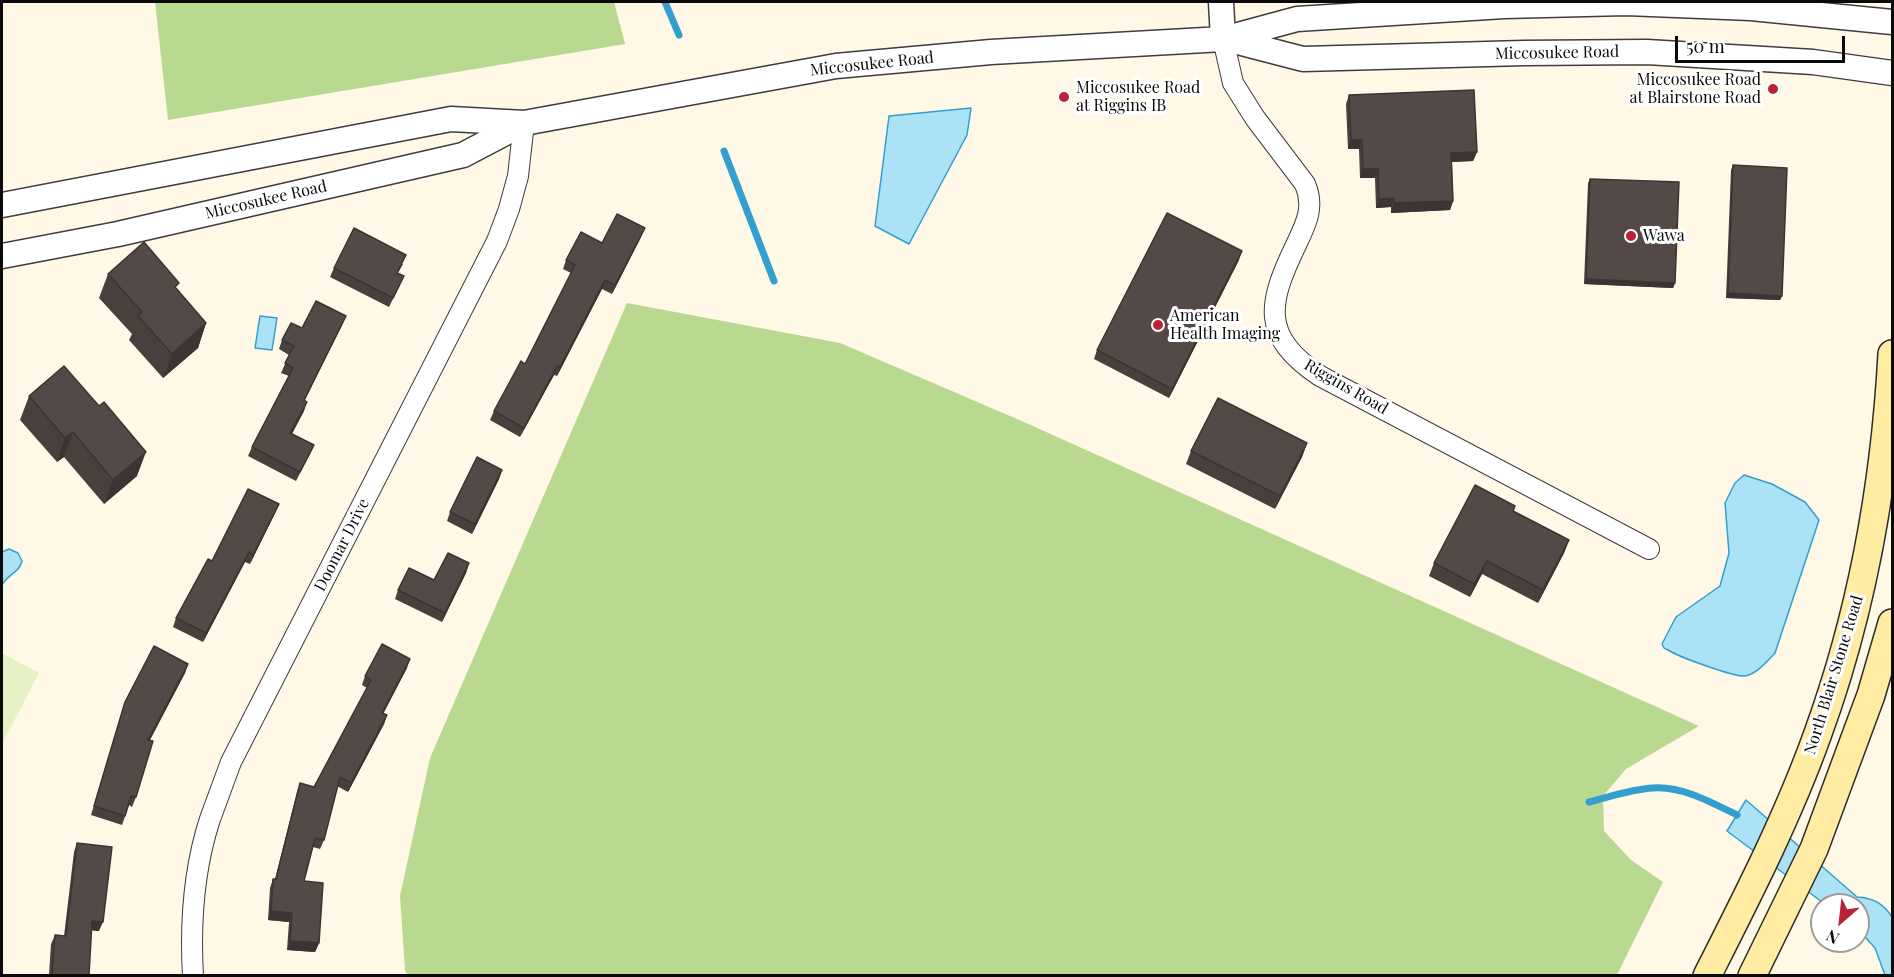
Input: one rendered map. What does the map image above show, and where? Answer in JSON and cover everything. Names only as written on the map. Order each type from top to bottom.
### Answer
[{"type":"main road","name":"North Blair Stone Road","points":[[1707,975],[1772,849],[1817,736],[1863,580],[1889,418],[1893,354]]},
{"type":"main road","points":[[1752,975],[1814,849],[1871,695],[1893,623]]},
{"type":"main road","points":[[1801,778],[1835,795]]},
{"type":"street","name":"Riggins Road","points":[[1221,2],[1223,39],[1233,83],[1255,118],[1305,184],[1310,195],[1311,209],[1308,221],[1281,276],[1275,296],[1274,314],[1279,333],[1289,351],[1320,376],[1650,549]]},
{"type":"street","name":"Miccosukee Road","points":[[2,205],[451,119],[524,123],[836,66],[971,53],[1223,39],[1297,19],[1504,6],[1626,3],[1751,8],[1893,22]]},
{"type":"street","name":"Miccosukee Road","points":[[1223,39],[1302,59],[1647,52],[1813,62],[1893,73]]},
{"type":"street","name":"Miccosukee Road","points":[[2,256],[118,234],[463,155],[524,123]]},
{"type":"street","name":"Doomar Drive","points":[[193,975],[191,941],[197,874],[210,820],[231,762],[497,241],[518,176],[524,123]]},
{"type":"green space","points":[[155,2],[614,2],[625,44],[168,120]]},
{"type":"green space","points":[[627,303],[840,343],[1024,422],[1699,726],[1626,769],[1603,796],[1604,831],[1631,860],[1663,882],[1617,975],[407,975],[400,896],[430,758]]},
{"type":"green space","points":[[2,653],[39,673],[2,744]]},
{"type":"water","points":[[971,108],[967,135],[909,244],[875,226],[889,116]]},
{"type":"water","points":[[260,316],[277,318],[272,350],[255,348]]},
{"type":"water","points":[[1744,475],[1772,484],[1805,502],[1819,520],[1775,653],[1758,670],[1745,676],[1694,662],[1665,649],[1662,644],[1676,617],[1720,586],[1729,553],[1725,503],[1735,483]]},
{"type":"water","points":[[9,549],[18,553],[22,561],[19,568],[2,585],[2,552]]},
{"type":"water","points":[[1746,800],[1852,893],[1810,893],[1727,831]]},
{"type":"water","points":[[1870,900],[1885,908],[1892,917],[1892,975],[1885,975],[1875,948],[1870,942]]},
{"type":"building","points":[[1474,90],[1477,152],[1451,153],[1453,201],[1394,203],[1394,198],[1379,199],[1378,169],[1363,169],[1362,140],[1351,140],[1349,95]]},
{"type":"building","name":"Wawa","points":[[1733,165],[1787,168],[1782,296],[1728,293]]},
{"type":"building","name":"Wawa","points":[[1590,179],[1679,182],[1675,283],[1586,279]]},
{"type":"building","name":"American Health Imaging","points":[[1167,213],[1242,251],[1172,389],[1097,350]]},
{"type":"building","points":[[617,214],[645,228],[615,285],[605,280],[560,367],[557,366],[524,428],[494,411],[521,361],[525,364],[575,265],[566,260],[581,232],[602,243]]},
{"type":"building","points":[[354,228],[406,255],[397,273],[404,276],[393,298],[334,268]]},
{"type":"building","points":[[144,242],[179,283],[175,287],[206,323],[172,354],[138,316],[142,312],[108,274]]},
{"type":"building","points":[[316,301],[346,316],[304,400],[307,402],[290,433],[314,445],[300,472],[252,447],[293,368],[285,363],[294,346],[282,340],[291,323],[302,328]]},
{"type":"building","points":[[64,366],[99,406],[104,402],[146,452],[113,480],[73,432],[65,438],[29,396]]},
{"type":"building","points":[[1218,398],[1307,443],[1280,496],[1191,451]]},
{"type":"building","points":[[477,457],[502,470],[475,524],[450,512]]},
{"type":"building","points":[[1475,485],[1515,506],[1513,511],[1569,540],[1543,590],[1487,561],[1474,584],[1434,563]]},
{"type":"building","points":[[248,489],[279,504],[253,555],[249,552],[206,633],[176,618],[208,559],[212,561]]},
{"type":"building","points":[[448,553],[469,563],[445,613],[398,590],[409,568],[434,580]]},
{"type":"building","points":[[382,644],[410,659],[382,713],[387,715],[351,783],[340,777],[324,840],[315,838],[304,881],[323,883],[319,943],[290,941],[292,913],[271,911],[273,879],[276,879],[300,783],[314,787],[371,680],[365,676]]},
{"type":"building","points":[[154,646],[188,664],[148,740],[153,741],[136,797],[131,796],[125,816],[94,806],[125,702]]},
{"type":"building","points":[[77,843],[112,847],[103,922],[92,921],[89,975],[52,975],[55,935],[66,936]]},
{"type":"waterway","points":[[665,2],[679,35]]},
{"type":"waterway","points":[[724,151],[774,281]]},
{"type":"waterway","points":[[1589,802],[1637,790],[1664,788],[1696,796],[1737,815]]},
{"type":"place","name":"Miccosukee Road at Blairstone Road","points":[[1773,89]]},
{"type":"place","name":"Miccosukee Road at Riggins IB","points":[[1064,97]]},
{"type":"place","name":"Wawa","points":[[1631,236]]},
{"type":"place","name":"American Health Imaging","points":[[1158,325]]}]
